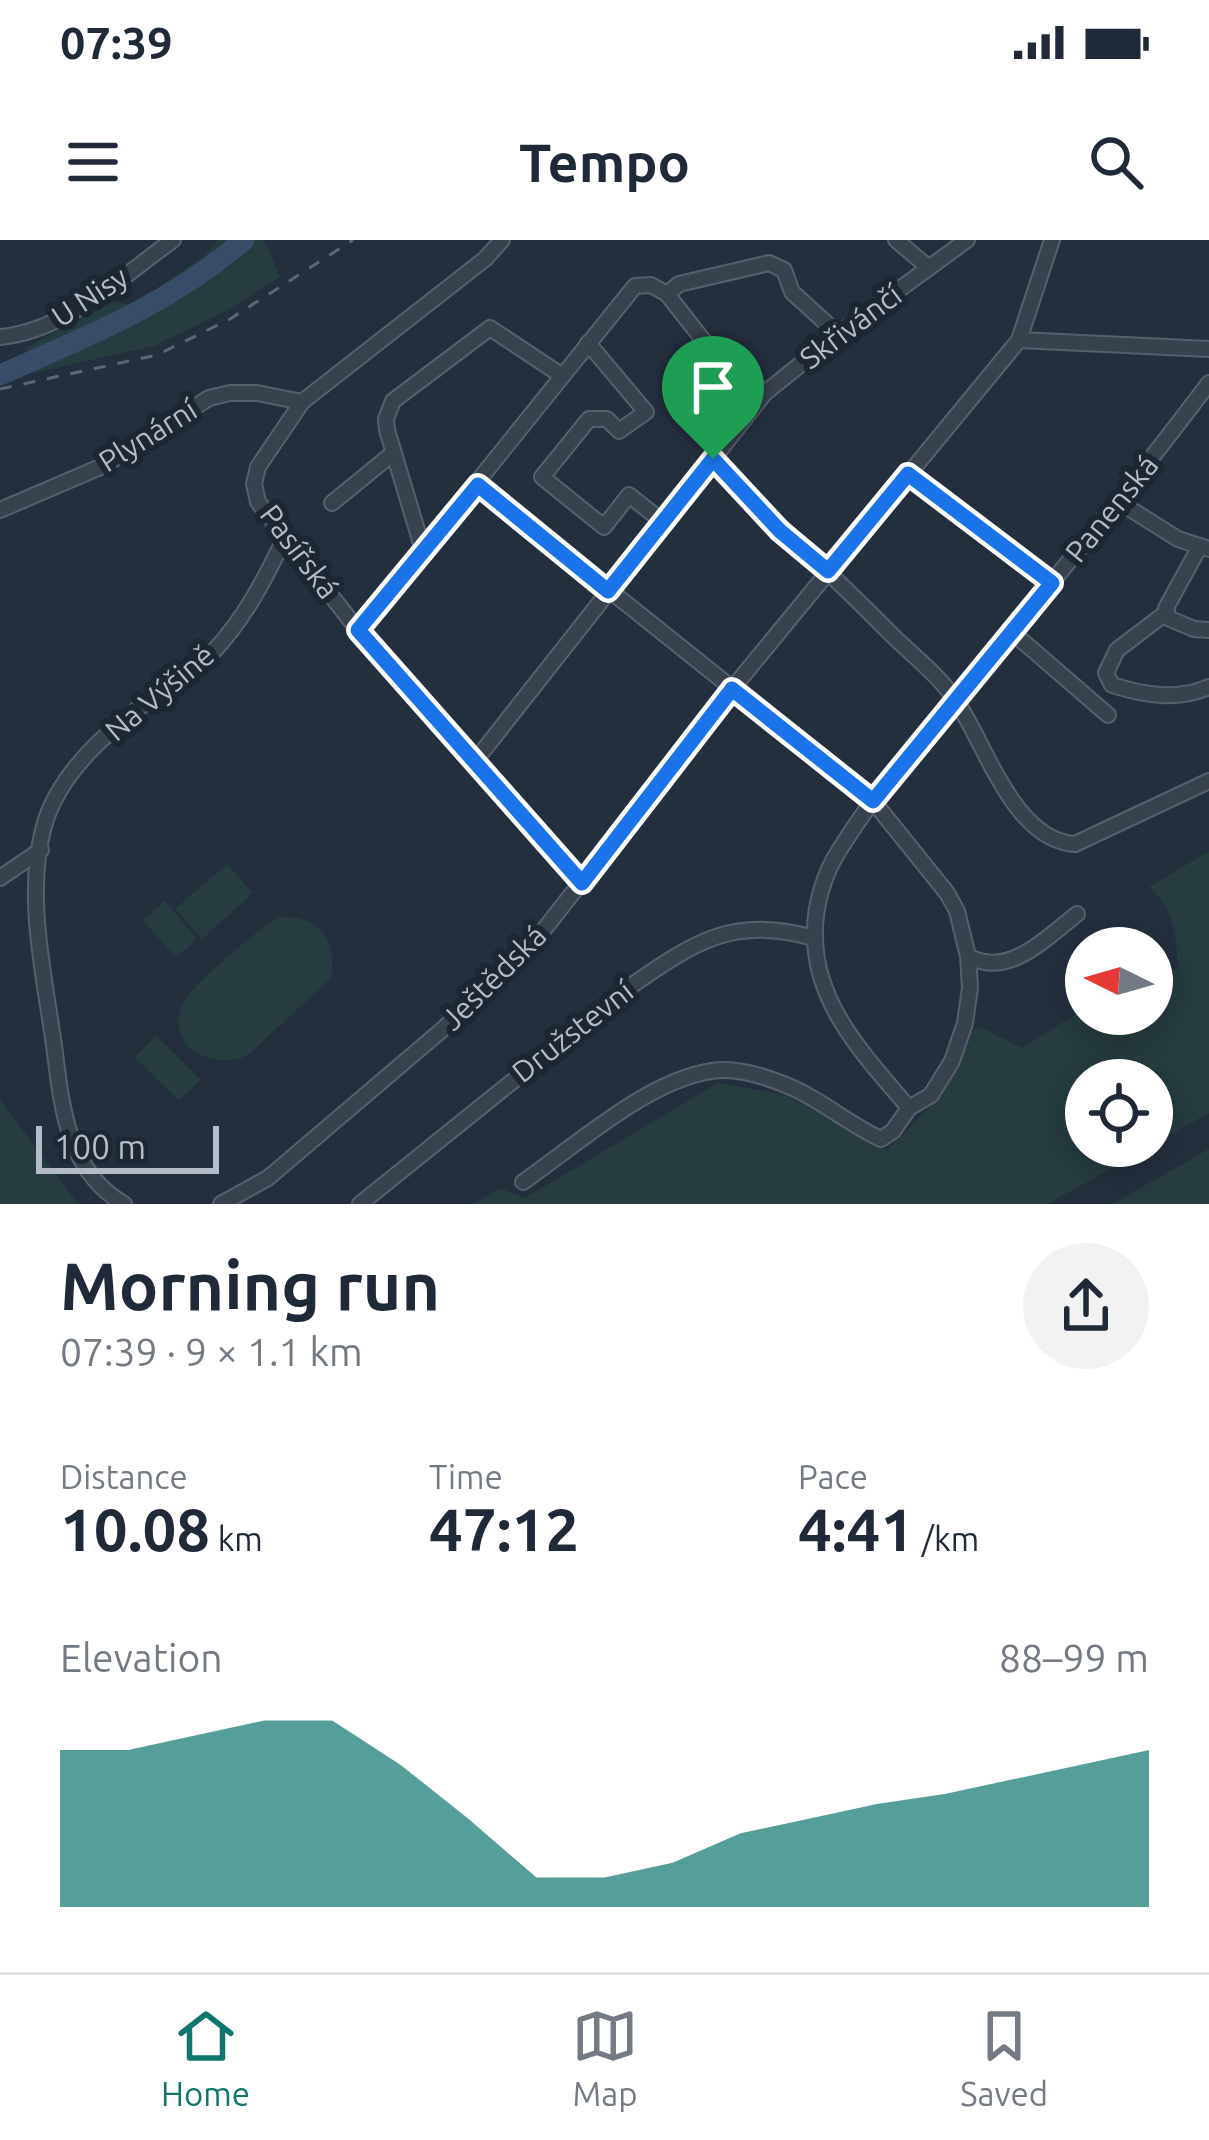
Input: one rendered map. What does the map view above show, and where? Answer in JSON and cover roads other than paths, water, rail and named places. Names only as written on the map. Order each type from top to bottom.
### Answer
[{"type":"street","name":"U Nisy","points":[[0,337],[41,328],[67,315],[173,240]]},
{"type":"street","name":"Pasířská","points":[[502,240],[485,260],[302,402],[258,467],[254,484],[258,502],[358,630],[582,883]]},
{"type":"street","points":[[896,240],[929,268]]},
{"type":"street","name":"Skřivánčí","points":[[475,761],[765,393],[967,240]]},
{"type":"street","name":"Ještědská","points":[[221,1204],[268,1178],[443,1029],[532,945],[732,689],[1019,340],[1052,240]]},
{"type":"street","points":[[667,293],[679,284],[770,262],[784,270],[792,292],[838,334]]},
{"type":"street","points":[[358,630],[634,286],[650,284],[667,293],[707,346],[765,393]]},
{"type":"street","points":[[423,550],[392,454],[386,419],[393,401],[481,332],[497,330],[561,375]]},
{"type":"street","points":[[1019,340],[1209,349]]},
{"type":"street","points":[[588,343],[646,412],[619,431],[608,419],[589,419],[542,478],[604,527],[629,494],[663,522]]},
{"type":"street","name":"Panenská","points":[[909,1108],[843,1028],[827,994],[814,938],[820,896],[834,859],[873,801],[1119,502],[1209,383]]},
{"type":"street","name":"Plynární","points":[[0,510],[105,465],[209,398],[257,393],[302,402]]},
{"type":"street","points":[[332,503],[392,454]]},
{"type":"street","points":[[713,459],[780,531],[828,571],[956,699],[997,778],[1041,832],[1058,843],[1076,844],[1209,781]]},
{"type":"street","points":[[908,474],[1052,583]]},
{"type":"street","points":[[478,485],[873,801],[947,893],[957,911],[968,956],[965,1023],[952,1061],[931,1096],[909,1108],[881,1139],[795,1089],[754,1074],[722,1070],[692,1076],[646,1096],[524,1182]]},
{"type":"street","points":[[1119,502],[1178,539],[1204,547],[1166,608],[1168,618],[1209,630]]},
{"type":"street","name":"Na Výšině","points":[[124,1204],[87,1172],[74,1149],[62,1106],[37,905],[44,826],[58,794],[81,762],[122,721],[211,654],[258,596],[285,537]]},
{"type":"street","points":[[1167,612],[1117,650],[1106,673],[1112,685],[1183,696],[1209,686]]},
{"type":"street","points":[[1012,632],[1108,716]]},
{"type":"street","points":[[0,878],[40,850]]},
{"type":"street","points":[[968,956],[981,964],[996,965],[1030,951],[1077,914]]},
{"type":"street","name":"Družstevní","points":[[360,1204],[673,957],[722,934],[756,927],[814,938]]},
{"type":"waterway","points":[[0,375],[157,301],[244,240]]},
{"type":"railway","points":[[0,389],[157,355],[230,319],[353,240]]}]
